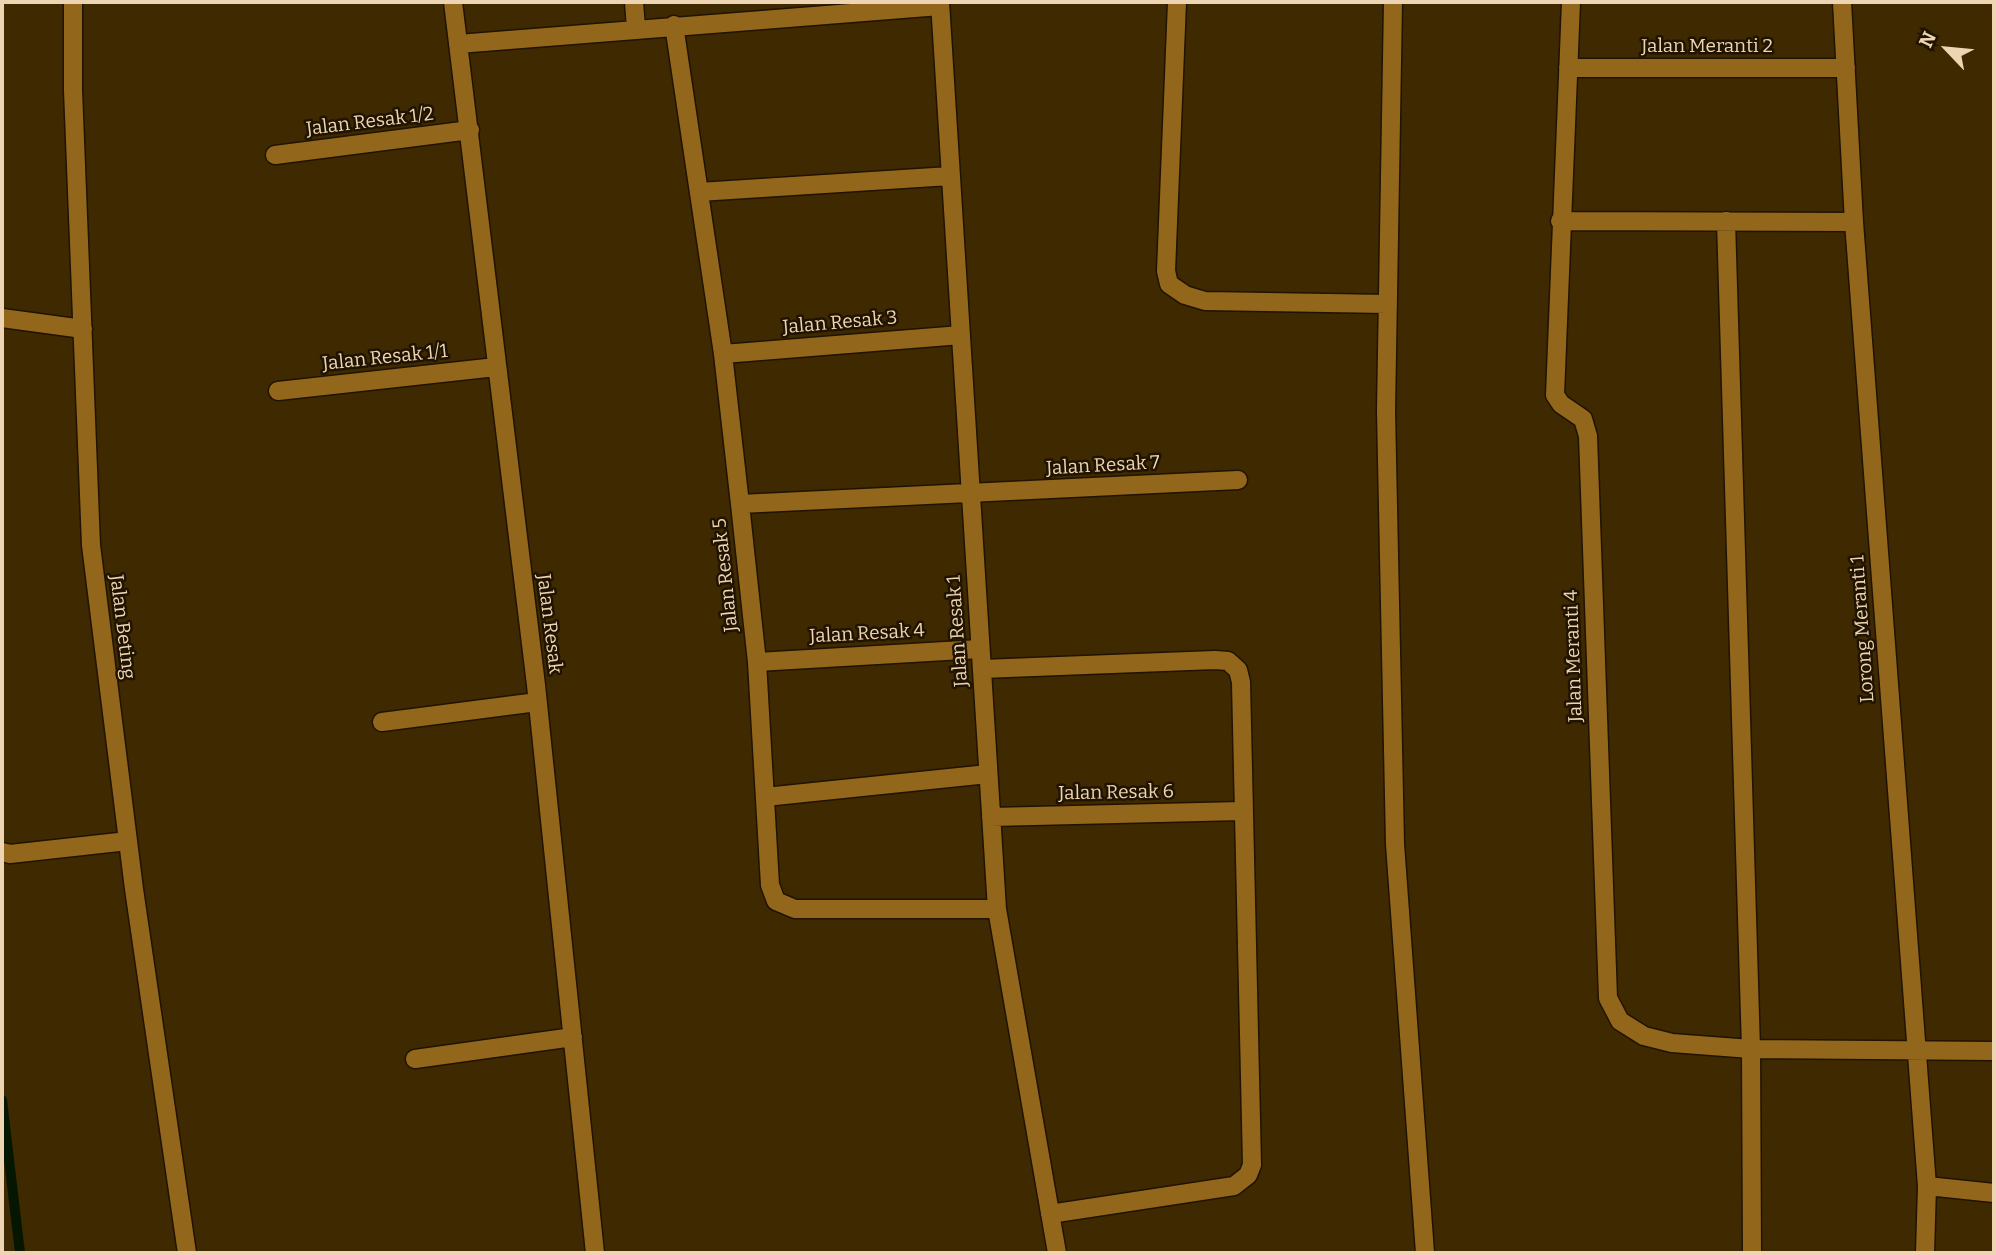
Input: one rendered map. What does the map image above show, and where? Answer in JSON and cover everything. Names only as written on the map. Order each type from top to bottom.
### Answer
[{"type":"street","name":"Jalan Beting","points":[[74,2],[74,90],[91,545],[128,841],[187,1253]]},
{"type":"street","name":"Jalan Resak","points":[[453,2],[537,702],[595,1253]]},
{"type":"street","points":[[634,2],[636,29]]},
{"type":"street","points":[[1177,2],[1166,271],[1169,284],[1185,295],[1205,301],[1388,304]]},
{"type":"street","points":[[1393,2],[1386,411],[1395,844],[1425,1253]]},
{"type":"street","name":"Jalan Meranti 4","points":[[1571,2],[1555,395],[1561,404],[1583,419],[1588,436],[1608,998],[1620,1021],[1644,1035],[1672,1043],[1751,1049],[1994,1051]]},
{"type":"street","name":"Lorong Meranti 1","points":[[1842,2],[1854,222],[1927,1186],[1924,1253]]},
{"type":"street","points":[[458,44],[940,4]]},
{"type":"street","name":"Jalan Resak 1","points":[[940,4],[997,909],[1057,1253]]},
{"type":"street","name":"Jalan Resak 5","points":[[674,25],[723,354],[740,504],[757,662],[769,885],[776,901],[795,909],[997,909]]},
{"type":"street","name":"Jalan Meranti 2","points":[[1568,68],[1846,68]]},
{"type":"street","name":"Jalan Resak 1/2","points":[[275,155],[470,130]]},
{"type":"street","points":[[699,192],[950,176]]},
{"type":"street","points":[[1560,221],[1854,222]]},
{"type":"street","points":[[1726,221],[1751,1049],[1752,1253]]},
{"type":"street","points":[[2,318],[83,329]]},
{"type":"street","name":"Jalan Resak 3","points":[[723,354],[961,335]]},
{"type":"street","name":"Jalan Resak 1/1","points":[[278,391],[496,367]]},
{"type":"street","name":"Jalan Resak 7","points":[[740,504],[1238,480]]},
{"type":"street","name":"Jalan Resak 4","points":[[757,662],[980,649]]},
{"type":"street","points":[[982,669],[1228,661],[1238,670],[1241,682],[1252,1165],[1248,1175],[1234,1186],[1050,1214]]},
{"type":"street","points":[[382,722],[537,702]]},
{"type":"street","points":[[765,797],[988,774]]},
{"type":"street","name":"Jalan Resak 6","points":[[991,817],[1242,811]]},
{"type":"street","points":[[2,852],[10,854],[128,841]]},
{"type":"street","points":[[415,1059],[573,1037]]},
{"type":"street","points":[[1927,1186],[1994,1194]]},
{"type":"waterway","points":[[2,1100],[20,1253]]}]
